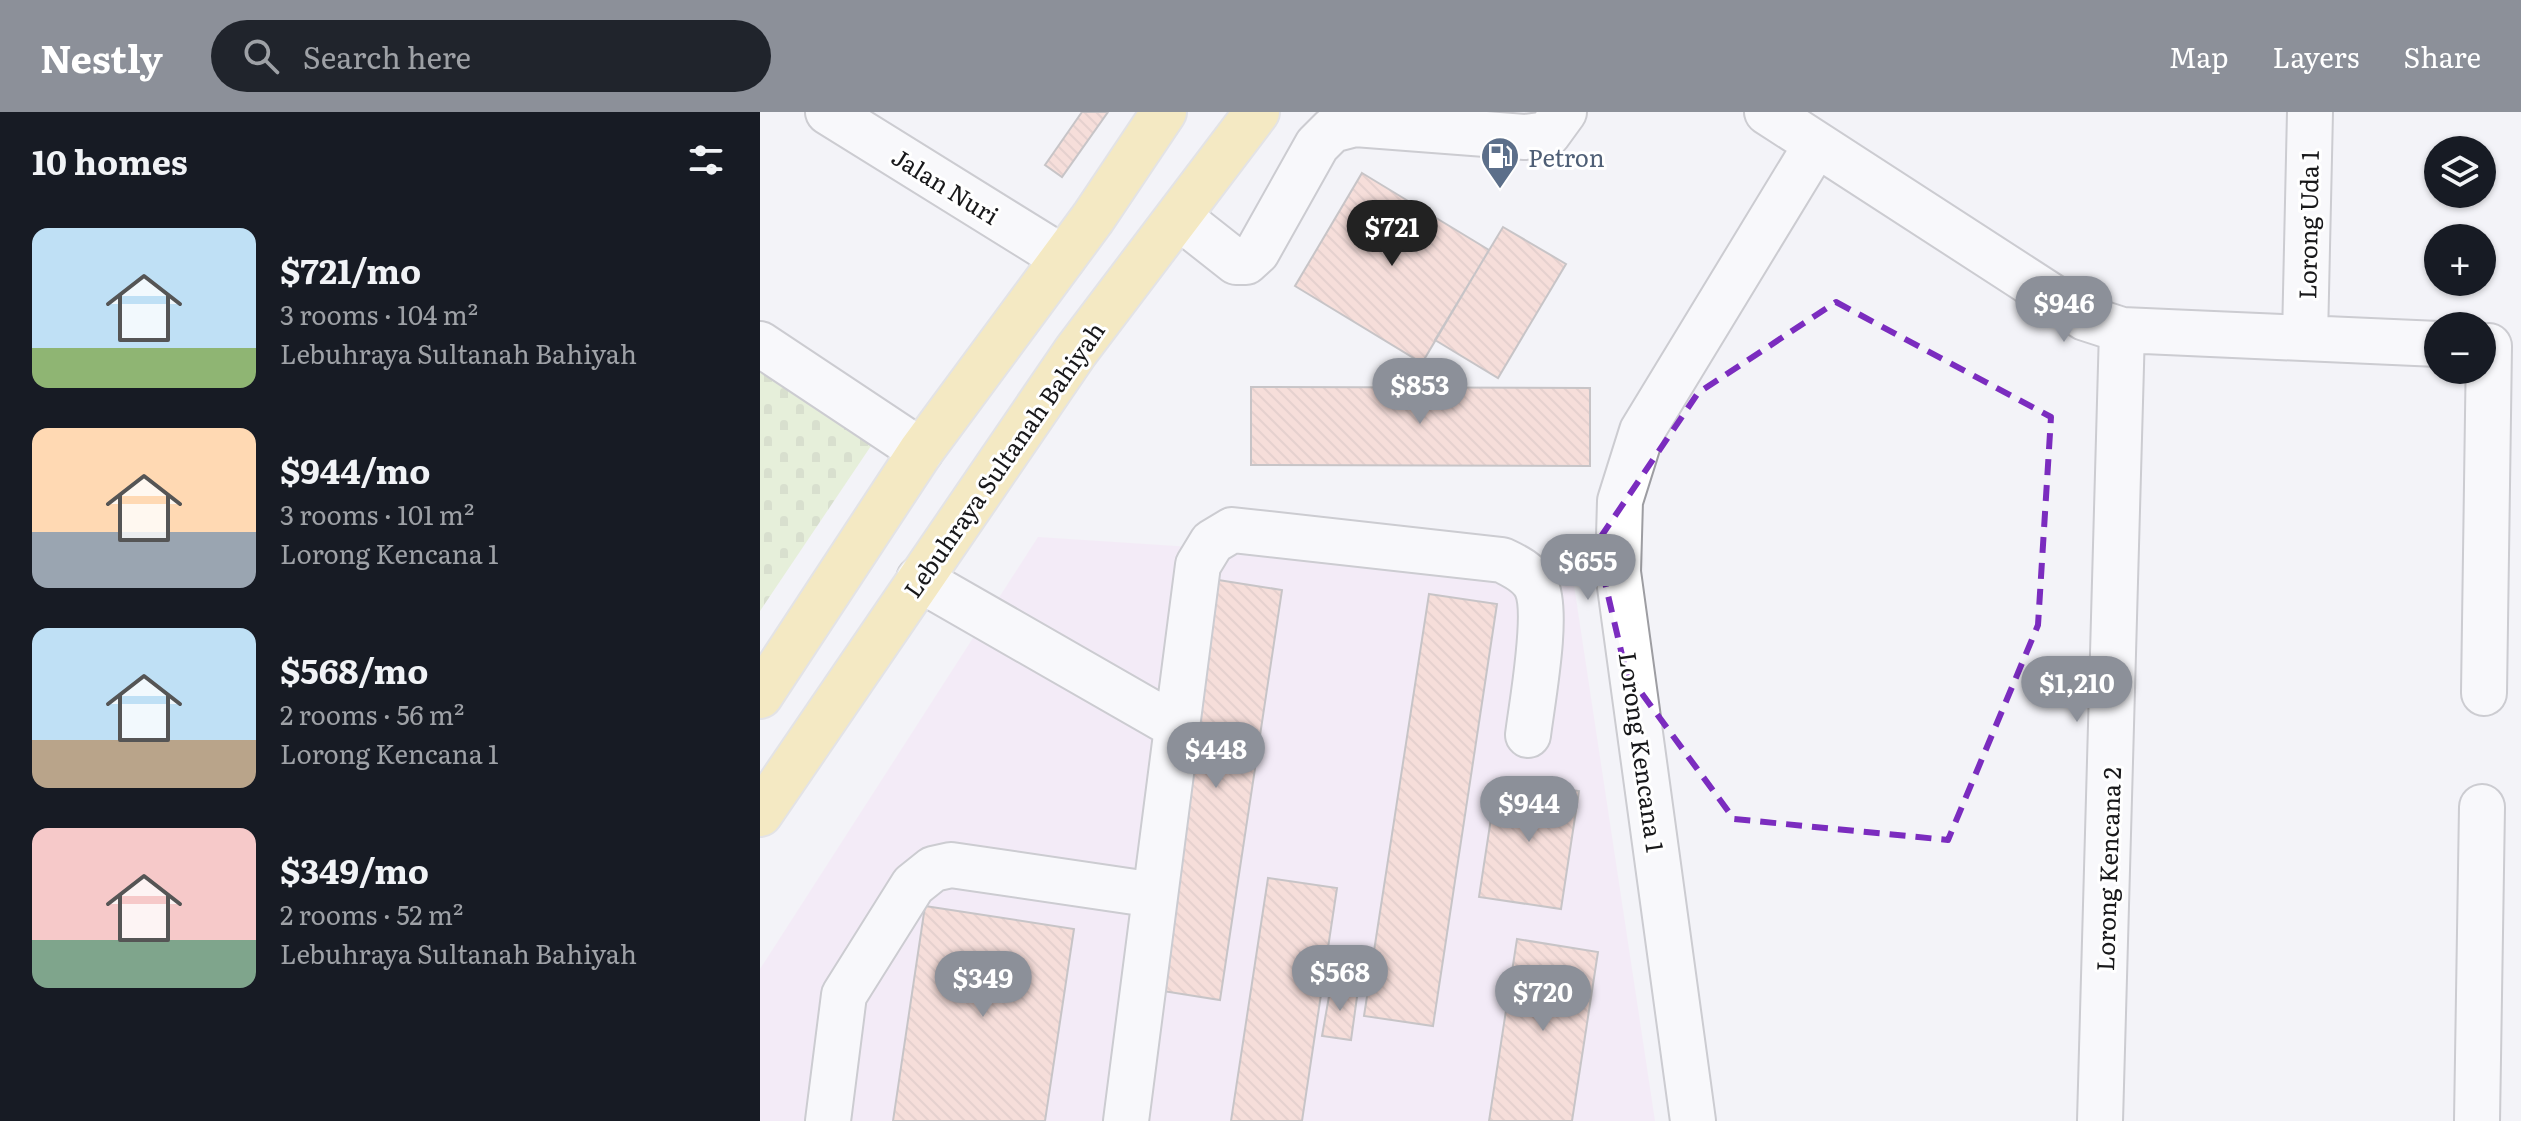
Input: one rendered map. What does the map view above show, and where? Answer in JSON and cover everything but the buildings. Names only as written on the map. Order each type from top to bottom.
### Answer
[{"type":"main road","points":[[760,696],[921,451],[1063,258],[1164,112]]},
{"type":"main road","name":"Lebuhraya Sultanah Bahiyah","points":[[760,814],[1076,351],[1257,112]]},
{"type":"street","name":"Jalan Nuri","points":[[828,112],[1063,258]]},
{"type":"street","points":[[1179,217],[1236,262],[1246,262],[1257,252],[1317,145],[1332,130],[1355,124],[1525,137],[1548,134],[1564,112]]},
{"type":"street","points":[[1767,112],[2085,318],[2122,330],[2424,343]]},
{"type":"street","name":"Lorong Uda 1","points":[[2305,338],[2310,112]]},
{"type":"street","name":"Lorong Kencana 1","points":[[1693,1121],[1618,572],[1620,501],[1642,431],[1816,145]]},
{"type":"street","name":"Lorong Kencana 2","points":[[2100,1121],[2122,330]]},
{"type":"street","points":[[760,344],[921,451]]},
{"type":"street","points":[[2484,693],[2497,345]]},
{"type":"street","points":[[1126,1121],[1198,565],[1212,542],[1232,530],[1502,560],[1521,569],[1535,585],[1542,608],[1528,735]]},
{"type":"street","points":[[919,579],[1177,727]]},
{"type":"street","points":[[2477,1121],[2482,807]]},
{"type":"street","points":[[828,1121],[844,995],[913,885],[933,869],[951,865],[1155,895]]},
{"type":"highlighted area","points":[[1836,302],[2051,417],[2038,625],[1948,840],[1734,819],[1626,672],[1596,544],[1698,393]]},
{"type":"shaded area","points":[[1038,537],[1572,572],[1655,1121],[760,1121],[760,969]]},
{"type":"green space","points":[[760,355],[879,434],[760,611]]},
{"type":"place","name":"Petron","points":[[1500,190]]}]
